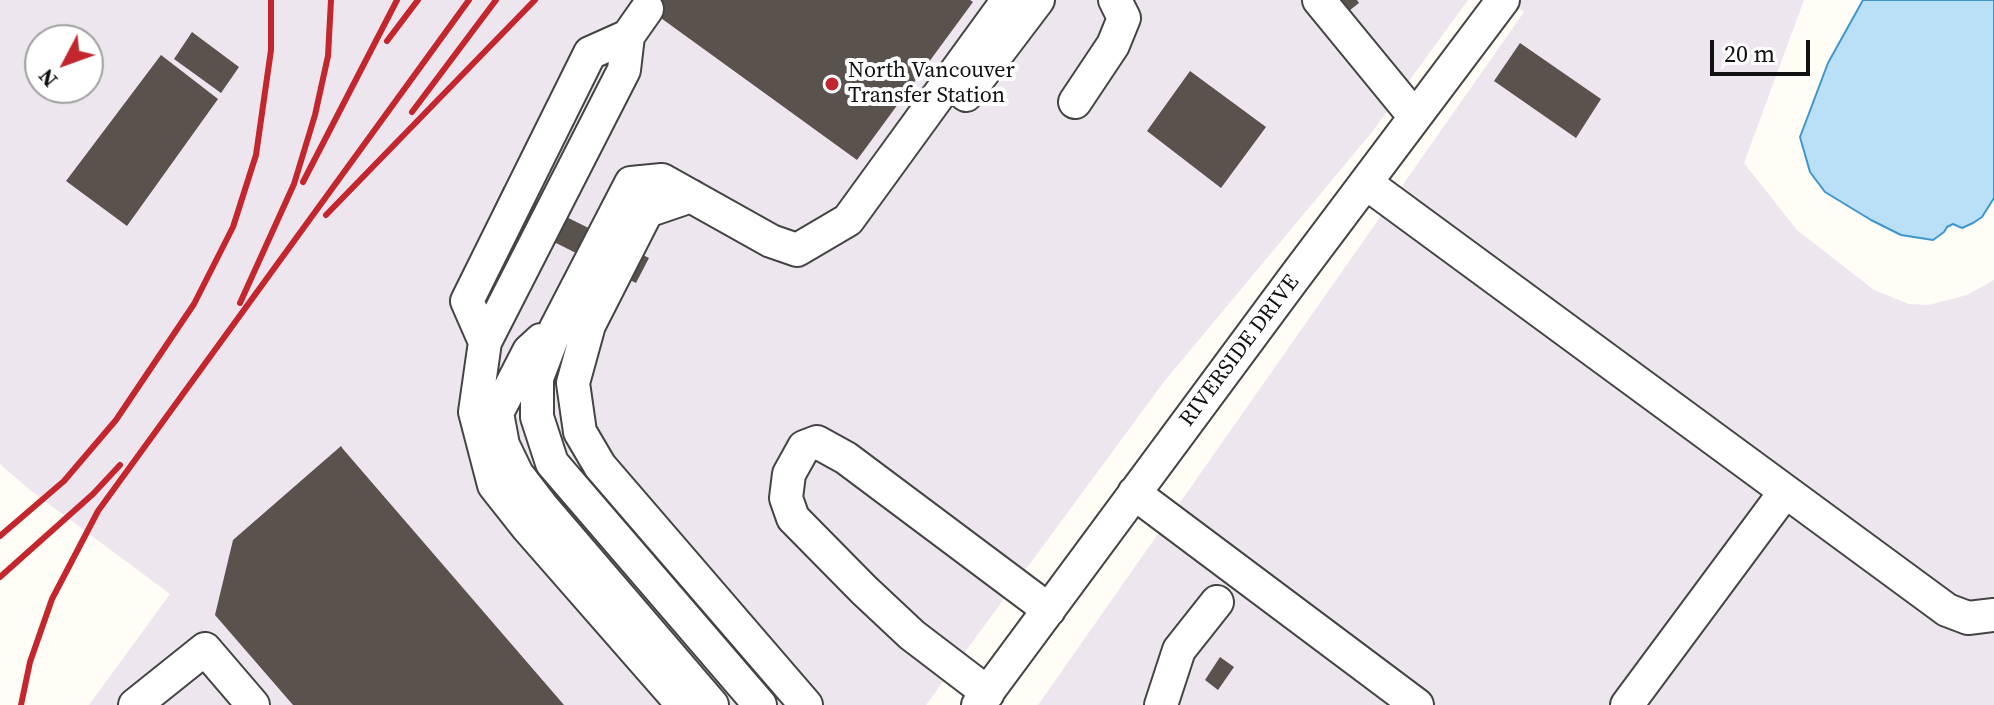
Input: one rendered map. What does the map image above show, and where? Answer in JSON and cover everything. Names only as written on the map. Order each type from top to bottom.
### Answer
[{"type":"street","points":[[848,220],[1008,0]]},
{"type":"street","points":[[712,705],[517,474],[503,445],[497,413],[537,378],[556,328],[631,183],[662,180],[771,241],[797,250],[848,220],[884,204],[1038,0]]},
{"type":"street","points":[[1075,102],[1113,45],[1124,18],[1115,0]]},
{"type":"street","points":[[1319,0],[1415,117]]},
{"type":"street","name":"RIVERSIDE DRIVE","points":[[983,699],[1503,0]]},
{"type":"street","points":[[647,9],[628,36],[624,70],[485,342],[475,412],[494,485],[683,705]]},
{"type":"street","points":[[1366,183],[1947,610],[1968,618],[1994,615]]},
{"type":"street","points":[[691,196],[647,211],[589,325],[573,383],[580,432],[600,466],[806,705]]},
{"type":"street","points":[[524,391],[521,447],[564,506],[736,705]]},
{"type":"street","points":[[524,391],[537,417],[552,463],[760,705]]},
{"type":"street","points":[[524,391],[587,482],[784,705]]},
{"type":"street","points":[[983,699],[864,590],[793,518],[786,498],[789,474],[804,447],[817,442],[846,458],[1049,610]]},
{"type":"street","points":[[1627,705],[1785,492]]},
{"type":"street","points":[[1134,493],[1417,705]]},
{"type":"street","points":[[1161,705],[1179,650],[1217,602]]},
{"type":"street","points":[[135,705],[205,649],[253,705]]},
{"type":"shaded area","points":[[0,0],[1468,0],[1372,132],[1163,383],[926,705],[89,705],[170,594],[30,490],[0,464]]},
{"type":"shaded area","points":[[1505,0],[1804,0],[1744,163],[1797,230],[1874,290],[1909,304],[1928,305],[1967,295],[1994,280],[1994,705],[1038,705],[1524,12]]},
{"type":"water","points":[[1863,0],[1994,0],[1994,198],[1982,217],[1962,228],[1953,224],[1933,240],[1901,235],[1871,220],[1825,192],[1810,172],[1800,137],[1828,63]]},
{"type":"building","name":"North Vancouver Transfer Station","points":[[636,0],[970,0],[973,2],[857,160]]},
{"type":"building","points":[[1333,0],[1357,0],[1359,3],[1345,14]]},
{"type":"building","points":[[192,32],[239,67],[221,93],[174,59]]},
{"type":"building","points":[[1520,43],[1601,99],[1576,138],[1494,81]]},
{"type":"building","points":[[161,55],[218,99],[127,226],[66,181]]},
{"type":"building","points":[[1190,71],[1266,127],[1221,188],[1147,131]]},
{"type":"building","points":[[504,186],[649,258],[636,283],[492,211]]},
{"type":"building","points":[[341,446],[564,705],[293,705],[215,615],[233,540]]},
{"type":"building","points":[[1220,657],[1234,667],[1218,690],[1205,680]]},
{"type":"railway","points":[[0,536],[64,481],[116,420],[194,304],[233,227],[256,155],[271,50],[271,0]]},
{"type":"railway","points":[[240,303],[294,184],[315,115],[328,56],[331,0]]},
{"type":"railway","points":[[303,182],[397,0]]},
{"type":"railway","points":[[387,41],[418,0]]},
{"type":"railway","points":[[21,705],[30,662],[52,599],[98,511],[469,0]]},
{"type":"railway","points":[[412,112],[496,0]]},
{"type":"railway","points":[[326,215],[535,0]]},
{"type":"railway","points":[[0,577],[93,494],[120,465]]},
{"type":"place","name":"North Vancouver Transfer Station","points":[[832,84]]}]
